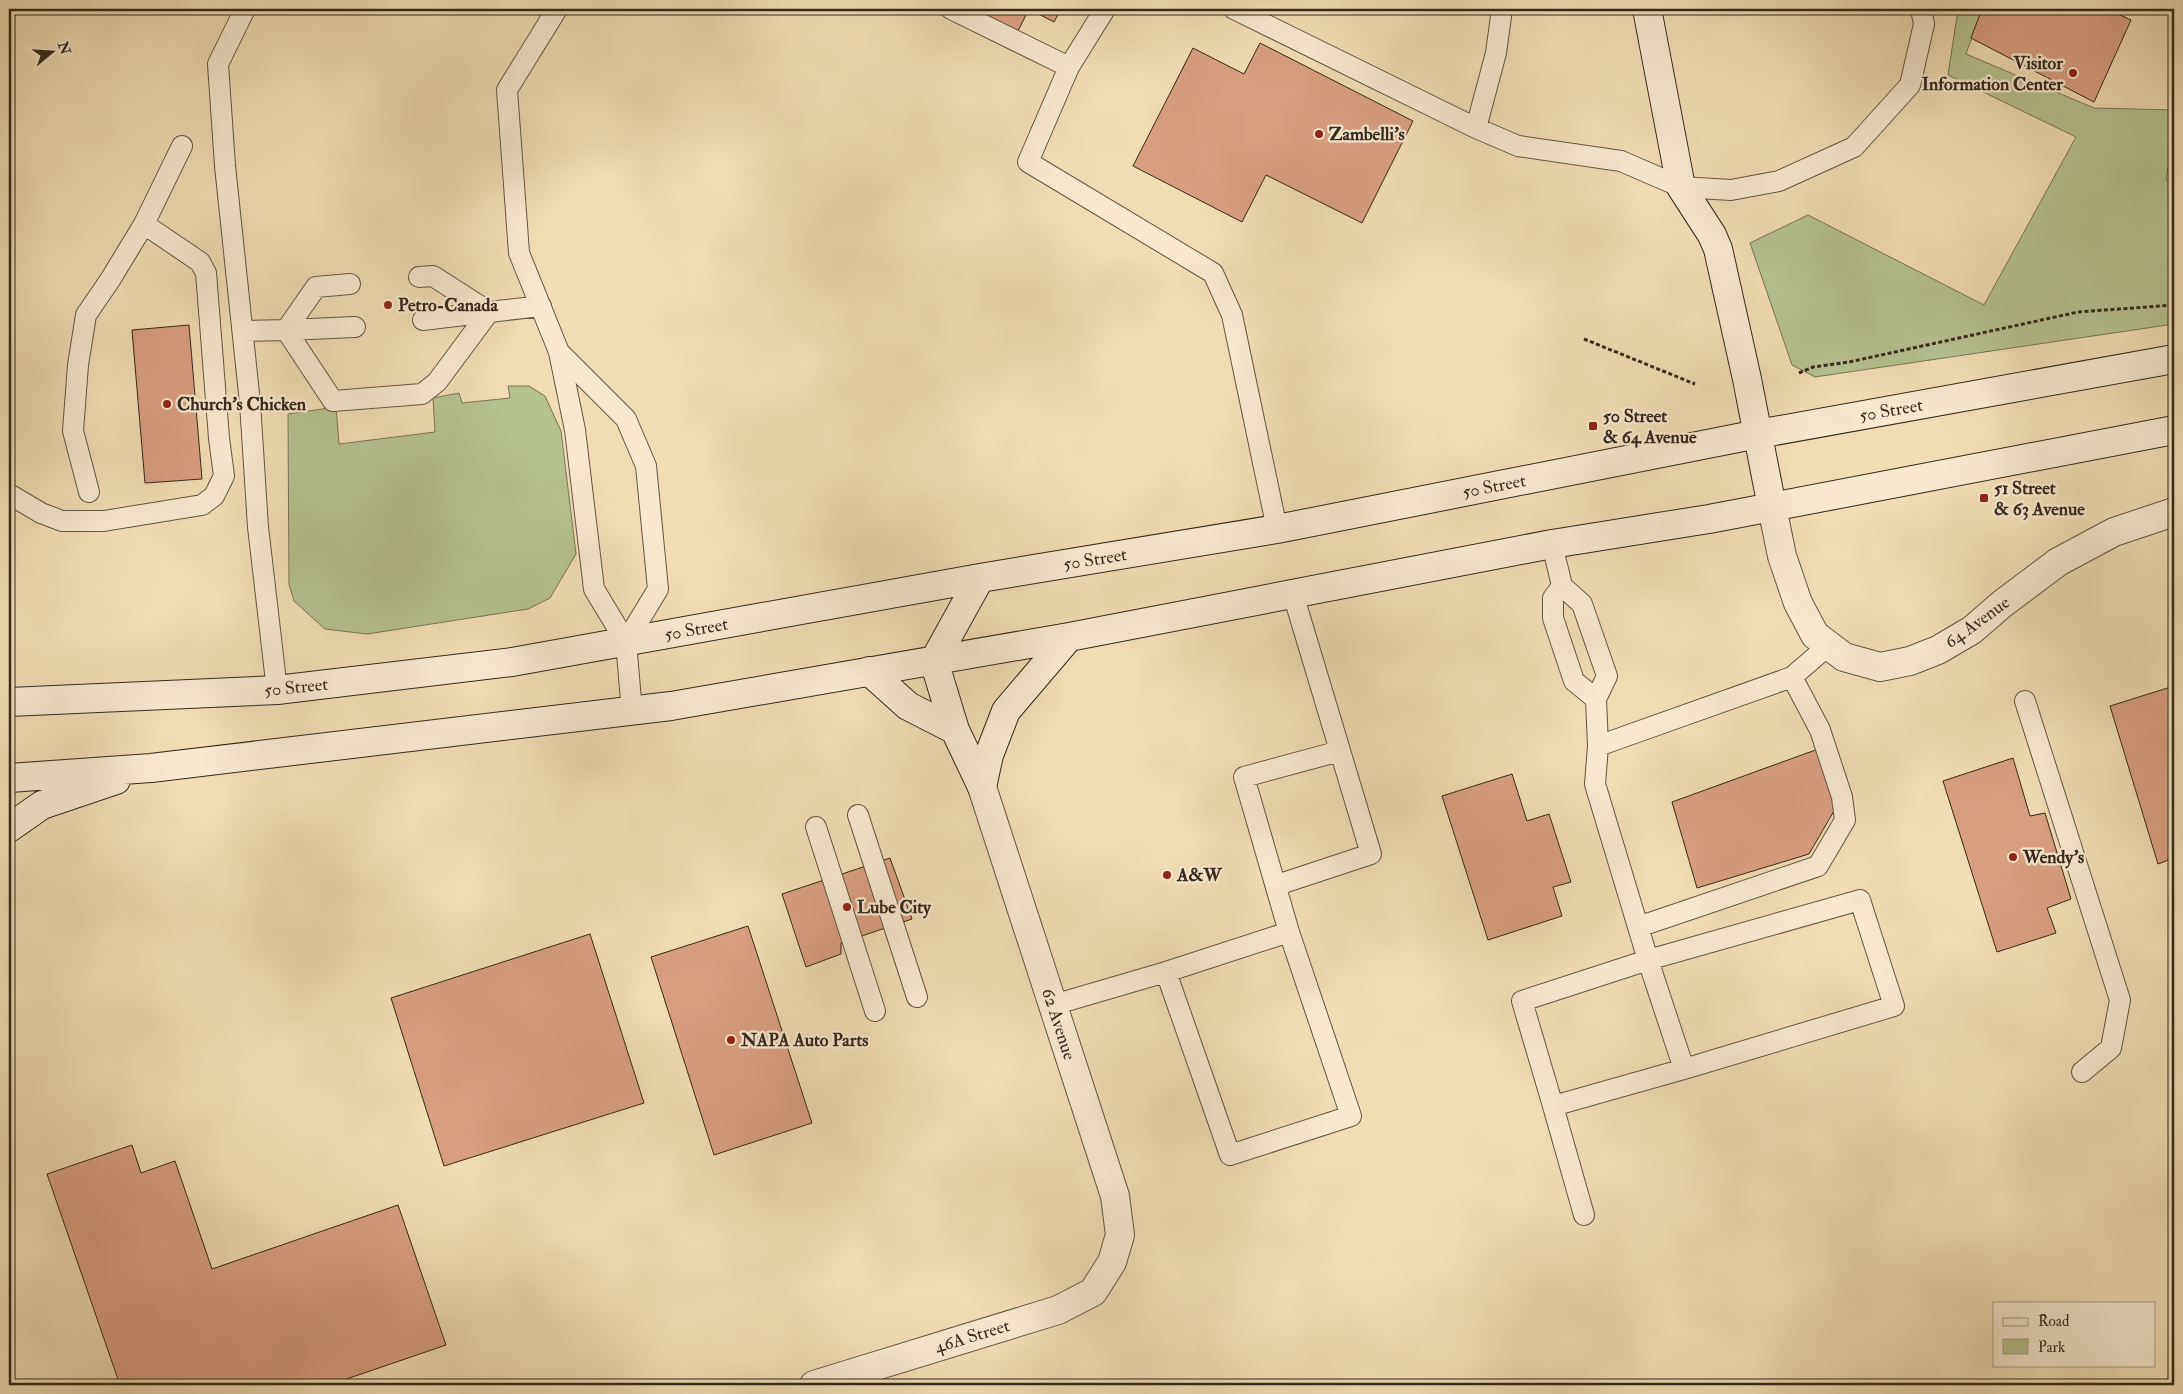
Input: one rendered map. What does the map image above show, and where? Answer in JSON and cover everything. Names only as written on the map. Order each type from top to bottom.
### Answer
[{"type":"main road","points":[[1646,9],[1681,187]]},
{"type":"main road","name":"64 Avenue","points":[[1681,187],[1712,235],[1718,249],[1782,556],[1798,603],[1815,635],[1844,657],[1880,667],[1910,661],[1938,650],[1972,630],[2002,604],[2058,562],[2114,532],[2174,512]]},
{"type":"main road","name":"50 Street","points":[[9,702],[277,690],[512,662],[980,578],[1277,529],[1758,434],[2174,359]]},
{"type":"main road","points":[[9,778],[151,768],[632,712],[1069,637],[1552,544],[1709,519],[2174,430]]},
{"type":"main road","points":[[934,661],[980,578]]},
{"type":"main road","points":[[982,787],[989,755],[1006,711],[1069,637]]},
{"type":"main road","name":"62 Avenue","points":[[934,661],[955,730],[982,787],[1115,1196],[1120,1235],[1112,1262]]},
{"type":"main road","points":[[870,671],[908,706],[955,730]]},
{"type":"main road","points":[[9,828],[42,805],[151,768]]},
{"type":"main road","name":"46A Street","points":[[814,1385],[1058,1310],[1093,1292],[1112,1262]]},
{"type":"lane","points":[[245,9],[218,64],[225,166],[250,403],[258,527],[277,690]]},
{"type":"lane","points":[[557,9],[507,90],[519,253],[559,352],[575,430],[594,589],[626,642],[632,712]]},
{"type":"lane","points":[[951,9],[1069,67]]},
{"type":"lane","points":[[1105,9],[1069,67],[1028,162],[1213,274],[1232,315],[1277,529]]},
{"type":"lane","points":[[1234,9],[1476,128],[1518,146],[1621,161],[1681,187],[1731,190],[1779,181],[1854,146],[1910,85],[1924,24],[1921,9]]},
{"type":"lane","points":[[1476,128],[1496,53],[1502,9]]},
{"type":"lane","points":[[89,492],[74,432],[78,365],[86,314],[110,280],[144,224],[182,146]]},
{"type":"lane","points":[[9,494],[41,513],[62,521],[104,521],[202,505],[214,496],[218,489],[224,476],[218,438],[206,273],[200,262],[144,224]]},
{"type":"lane","points":[[419,278],[433,276],[489,312]]},
{"type":"lane","points":[[286,330],[316,287],[350,284]]},
{"type":"lane","points":[[423,320],[541,306]]},
{"type":"lane","points":[[286,330],[333,402],[422,394],[437,382],[489,312]]},
{"type":"lane","points":[[243,331],[355,327]]},
{"type":"lane","points":[[559,352],[626,419],[646,466],[658,589],[626,642]]},
{"type":"lane","points":[[1552,544],[1562,586],[1582,604],[1607,676],[1596,699],[1598,746],[1596,784],[1648,960],[1684,1069]]},
{"type":"lane","points":[[1562,586],[1553,598],[1553,618],[1574,681],[1596,699]]},
{"type":"lane","points":[[1277,885],[1371,854],[1293,594]]},
{"type":"lane","points":[[1598,746],[1792,677],[1829,645]]},
{"type":"lane","points":[[1638,927],[1818,866],[1845,820],[1842,797],[1820,730],[1792,677]]},
{"type":"lane","points":[[2025,701],[2120,1000],[2111,1048],[2082,1072]]},
{"type":"lane","points":[[1166,972],[1230,1155],[1350,1116],[1290,932],[1244,777],[1340,751]]},
{"type":"lane","points":[[858,815],[917,997]]},
{"type":"lane","points":[[816,827],[875,1011]]},
{"type":"lane","points":[[1554,1106],[1894,1006],[1860,900],[1648,960],[1522,1001],[1554,1106],[1584,1215]]},
{"type":"lane","points":[[1053,1005],[1166,972],[1290,932]]},
{"type":"path","points":[[1799,373],[1813,367],[1848,362],[2078,312],[2174,305]]},
{"type":"path","points":[[1584,339],[1695,384]]},
{"type":"green space","points":[[1958,9],[1982,9],[1966,54],[2094,108],[2174,110],[2174,131],[2166,180],[2174,179],[2174,324],[1815,377],[1792,365],[1750,243],[1808,215],[1984,305],[2076,137],[1948,75]]},
{"type":"green space","points":[[508,386],[529,386],[545,396],[561,431],[576,554],[550,598],[528,609],[367,634],[325,629],[294,601],[289,584],[288,414],[336,407],[339,444],[435,432],[433,398],[459,393],[462,403],[510,398]]},
{"type":"building","points":[[986,9],[1029,9],[1017,33],[983,15]]},
{"type":"building","points":[[1029,9],[1061,9],[1054,22]]},
{"type":"building","name":"Visitor Information Center","points":[[1982,9],[2107,9],[2131,20],[2094,102],[1971,38]]},
{"type":"building","points":[[1260,43],[1413,121],[1362,223],[1266,175],[1242,222],[1133,166],[1193,48],[1244,74]]},
{"type":"building","name":"Church's Chicken","points":[[189,325],[202,479],[145,483],[132,330]]},
{"type":"building","points":[[2174,686],[2174,858],[2158,864],[2110,706]]},
{"type":"building","points":[[1821,748],[1838,804],[1809,854],[1697,888],[1672,802]]},
{"type":"building","name":"Wendy's","points":[[2013,758],[2030,816],[2045,813],[2071,899],[2047,908],[2056,933],[1997,952],[1943,781]]},
{"type":"building","points":[[1512,774],[1527,821],[1549,814],[1571,882],[1553,887],[1562,916],[1488,940],[1442,796]]},
{"type":"building","name":"Lube City","points":[[890,858],[912,919],[841,943],[841,954],[806,967],[782,894]]},
{"type":"building","name":"NAPA Auto Parts","points":[[748,926],[812,1123],[714,1155],[651,957]]},
{"type":"building","points":[[590,934],[644,1103],[444,1166],[391,998]]},
{"type":"building","points":[[132,1145],[141,1173],[175,1161],[212,1269],[398,1205],[446,1345],[329,1385],[120,1385],[47,1174]]},
{"type":"place","name":"Visitor Information Center","points":[[2073,73]]},
{"type":"place","name":"Zambelli's","points":[[1319,134]]},
{"type":"place","name":"Petro-Canada","points":[[388,305]]},
{"type":"place","name":"Church's Chicken","points":[[167,404]]},
{"type":"place","name":"50 Street & 64 Avenue","points":[[1593,426]]},
{"type":"place","name":"51 Street & 63 Avenue","points":[[1984,498]]},
{"type":"place","name":"Wendy's","points":[[2013,857]]},
{"type":"place","name":"A&W","points":[[1167,875]]},
{"type":"place","name":"Lube City","points":[[847,907]]},
{"type":"place","name":"NAPA Auto Parts","points":[[731,1040]]}]
